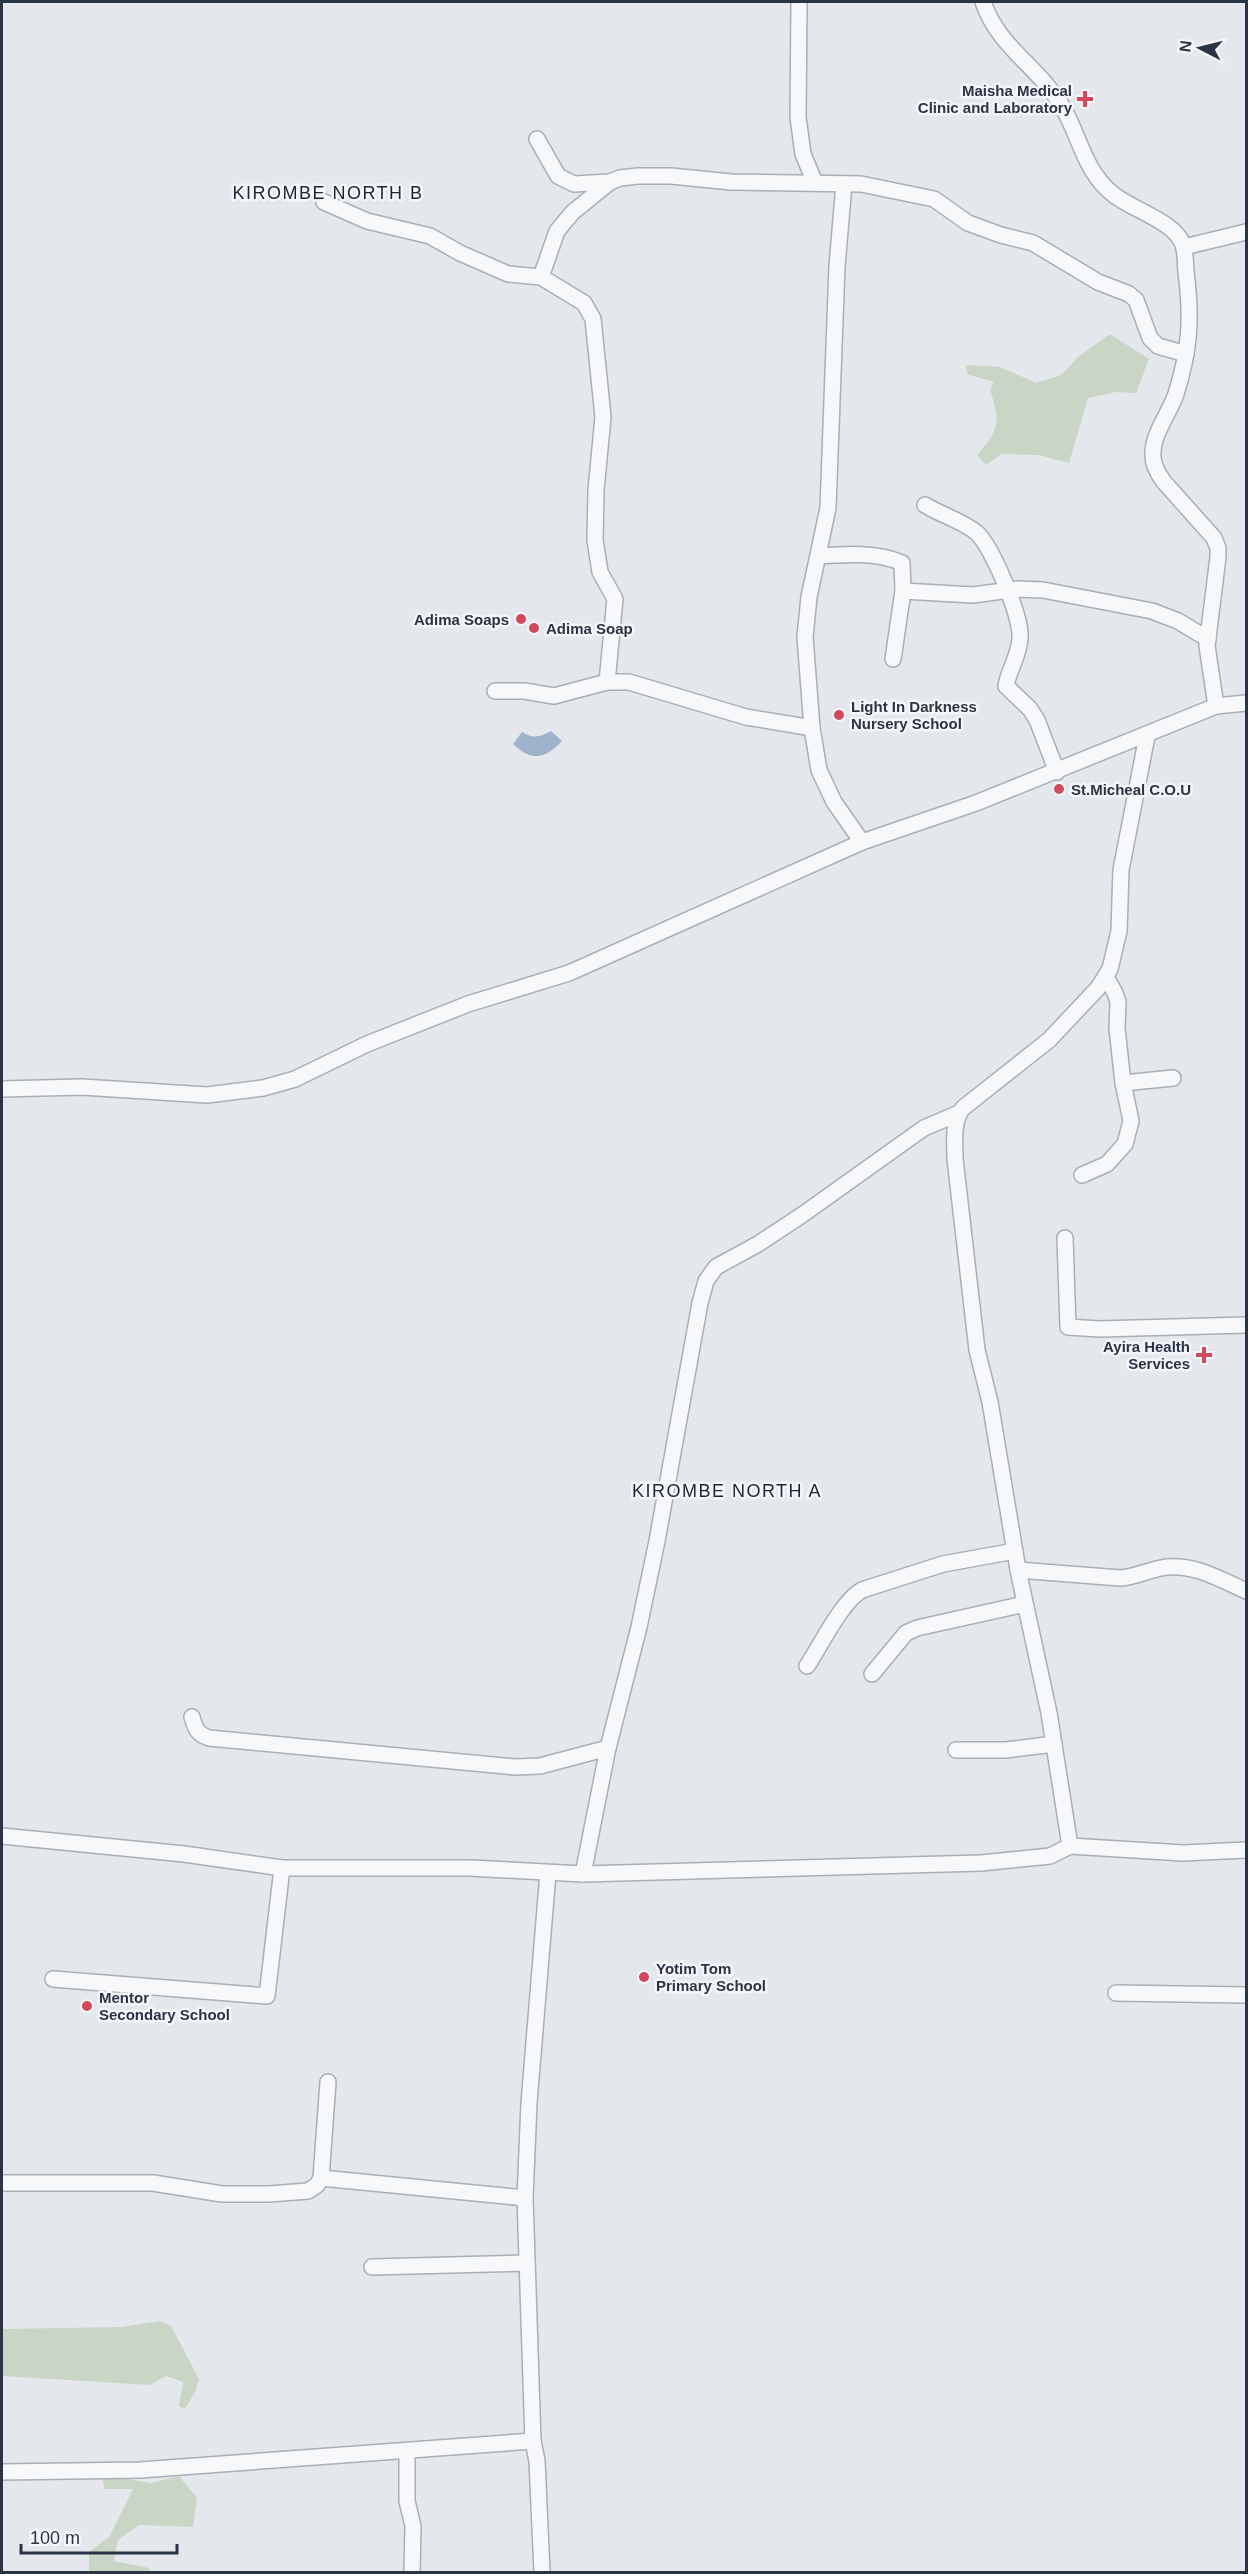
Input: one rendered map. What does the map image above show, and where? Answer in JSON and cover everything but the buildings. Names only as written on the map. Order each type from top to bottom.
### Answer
[{"type":"street","points":[[799,2],[798,117],[803,154],[815,183]]},
{"type":"street","points":[[983,2],[992,25],[1010,48],[1035,70],[1063,107],[1084,157],[1096,177],[1113,194],[1167,226],[1181,240],[1184,247],[1191,320],[1186,354],[1176,394],[1152,451],[1157,473],[1216,542],[1218,557],[1207,656],[1216,706]]},
{"type":"street","points":[[537,139],[558,176],[566,182],[583,184],[610,182]]},
{"type":"street","points":[[541,277],[557,231],[573,212],[610,182],[620,178],[638,176],[731,182],[844,184],[891,189],[934,199],[968,223],[1033,243],[1098,282],[1129,294],[1136,300],[1150,338],[1158,346],[1186,354]]},
{"type":"street","points":[[844,184],[837,266],[828,508],[806,618],[812,728],[819,770],[825,786],[862,842]]},
{"type":"street","points":[[324,202],[367,222],[430,236],[460,253],[508,274],[541,277],[585,303],[593,319],[603,417],[596,490],[595,540],[600,572],[615,599],[607,682]]},
{"type":"street","points":[[1184,247],[1246,232]]},
{"type":"street","points":[[925,505],[979,535],[986,544],[1008,591],[1018,617],[1021,635],[1019,651],[1006,686],[1030,709],[1037,720],[1057,772]]},
{"type":"street","points":[[819,556],[889,558],[902,563],[903,591],[893,659]]},
{"type":"street","points":[[903,591],[973,595],[1036,589],[1152,610],[1178,621],[1208,639]]},
{"type":"street","points":[[495,691],[563,695],[607,682],[628,682],[746,717],[812,728]]},
{"type":"street","points":[[2,1089],[82,1087],[207,1095],[263,1088],[295,1079],[367,1044],[468,1004],[569,973],[862,842],[976,803],[1057,772],[1216,706],[1246,703]]},
{"type":"street","points":[[583,1874],[608,1748],[639,1628],[700,1303],[710,1272],[793,1220],[924,1128],[959,1113],[1049,1040],[1106,977],[1114,958],[1118,938],[1120,870],[1147,735]]},
{"type":"street","points":[[1082,1175],[1104,1167],[1125,1144],[1131,1121],[1123,1083],[1117,1028],[1118,1002],[1106,977]]},
{"type":"street","points":[[1123,1083],[1173,1078]]},
{"type":"street","points":[[959,1113],[955,1159],[971,1312],[977,1350],[990,1402],[1018,1570],[1054,1744],[1070,1846]]},
{"type":"street","points":[[1065,1238],[1068,1327],[1099,1329],[1246,1325]]},
{"type":"street","points":[[807,1666],[852,1595],[943,1564],[1015,1551]]},
{"type":"street","points":[[1018,1570],[1120,1578],[1136,1577],[1162,1568],[1190,1568],[1205,1572],[1246,1591]]},
{"type":"street","points":[[872,1674],[906,1633],[917,1628],[1025,1604]]},
{"type":"street","points":[[192,1717],[196,1729],[208,1738],[515,1767],[540,1766],[608,1748]]},
{"type":"street","points":[[956,1750],[1006,1750],[1054,1744]]},
{"type":"street","points":[[2,1836],[173,1853],[282,1868],[470,1868],[583,1874],[981,1863],[1050,1857],[1070,1846],[1183,1853],[1246,1850]]},
{"type":"street","points":[[53,1979],[267,1996],[282,1868]]},
{"type":"street","points":[[542,2572],[537,2461],[533,2440],[525,2198],[529,2103],[548,1873]]},
{"type":"street","points":[[1116,1993],[1246,1995]]},
{"type":"street","points":[[2,2183],[153,2183],[222,2194],[309,2191],[317,2185],[321,2178],[328,2082]]},
{"type":"street","points":[[321,2178],[525,2198]]},
{"type":"street","points":[[372,2267],[527,2263]]},
{"type":"street","points":[[2,2472],[140,2470],[533,2440]]},
{"type":"street","points":[[407,2451],[407,2501],[413,2526],[412,2572]]},
{"type":"green space","points":[[1110,334],[1149,359],[1136,393],[1116,392],[1088,398],[1069,463],[1038,455],[1002,454],[986,465],[977,455],[990,439],[996,425],[996,411],[990,390],[994,382],[967,374],[966,365],[1000,367],[1036,383],[1061,375],[1078,357]]},
{"type":"green space","points":[[161,2321],[171,2326],[199,2379],[196,2390],[185,2409],[179,2406],[183,2382],[166,2376],[150,2385],[2,2376],[2,2329],[121,2327]]},
{"type":"green space","points":[[109,2476],[151,2483],[179,2476],[197,2498],[193,2527],[139,2525],[118,2540],[114,2561],[149,2568],[150,2572],[89,2572],[89,2552],[109,2537],[133,2489],[105,2489],[102,2478]]},
{"type":"water","points":[[551,731],[562,741],[544,755],[526,754],[513,744],[522,732],[530,736],[537,736]]},
{"type":"place","name":"Maisha Medical Clinic and Laboratory","points":[[1085,99]]},
{"type":"place","name":"Adima Soaps","points":[[521,619]]},
{"type":"place","name":"Adima Soap","points":[[534,628]]},
{"type":"place","name":"Light In Darkness Nursery School","points":[[839,715]]},
{"type":"place","name":"St.Micheal C.O.U","points":[[1059,789]]},
{"type":"place","name":"Ayira Health Services","points":[[1204,1355]]},
{"type":"place","name":"Yotim Tom Primary School","points":[[644,1977]]},
{"type":"place","name":"Mentor Secondary School","points":[[87,2006]]},
{"type":"district","name":"KIROMBE NORTH B","points":[[328,193]]},
{"type":"district","name":"KIROMBE NORTH A","points":[[727,1491]]}]
